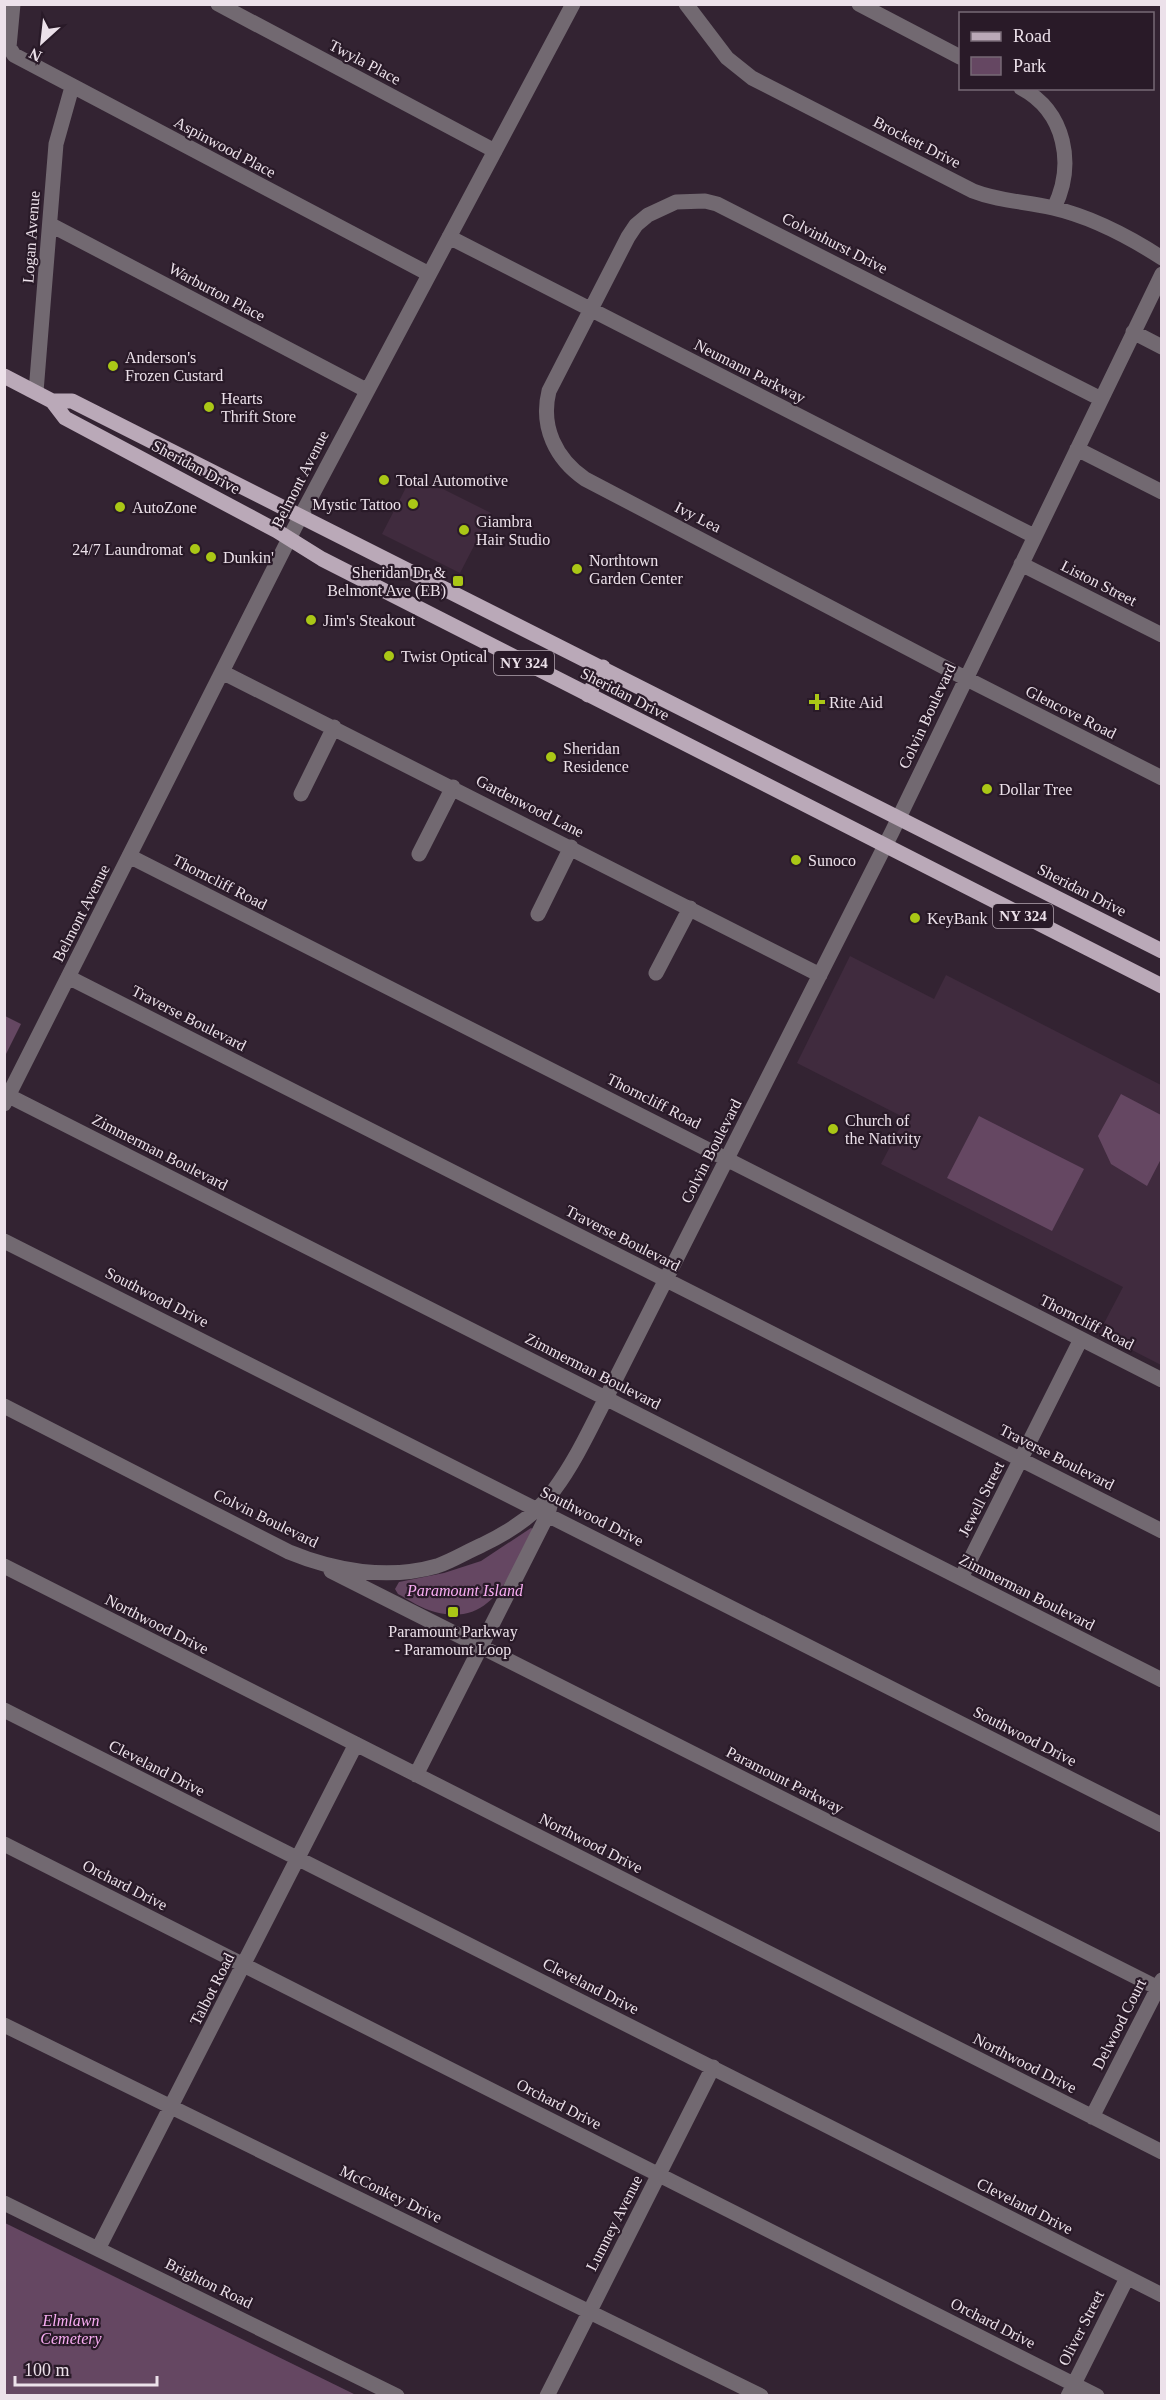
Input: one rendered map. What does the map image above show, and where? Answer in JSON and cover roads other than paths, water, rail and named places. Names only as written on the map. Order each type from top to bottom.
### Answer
[{"type":"main road","name":"Sheridan Drive","points":[[4,376],[52,400],[72,400],[1161,951]]},
{"type":"main road","name":"Sheridan Drive","points":[[52,400],[65,418],[377,587],[1161,986]]},
{"type":"main road","points":[[588,695],[603,667]]},
{"type":"street","name":"Aspinwood Place","points":[[13,4],[9,47],[14,55],[429,274]]},
{"type":"street","name":"Twyla Place","points":[[218,4],[495,151]]},
{"type":"street","name":"Brockett Drive","points":[[686,4],[727,58],[752,78],[973,191],[1004,201],[1054,208],[1087,218],[1110,228],[1161,258]]},
{"type":"street","points":[[859,4],[959,56]]},
{"type":"street","name":"Belmont Avenue","points":[[7,1100],[289,539],[366,390],[495,151],[569,6]]},
{"type":"street","name":"Logan Avenue","points":[[36,392],[56,144],[72,87]]},
{"type":"street","points":[[1025,90],[1049,112],[1062,136],[1067,165],[1063,188],[1054,208]]},
{"type":"street","name":"Colvinhurst Drive","points":[[590,310],[636,225],[664,206],[691,200],[705,201],[717,204],[1101,399]]},
{"type":"street","name":"Warburton Place","points":[[51,225],[366,390]]},
{"type":"street","name":"Neumann Parkway","points":[[449,237],[1034,536]]},
{"type":"street","name":"Colvin Boulevard","points":[[4,1406],[309,1560],[336,1568],[393,1573],[437,1566],[506,1533],[542,1511],[569,1468],[606,1398],[899,817],[1161,274]]},
{"type":"street","name":"Ivy Lea","points":[[590,310],[549,391],[546,402],[551,438],[561,456],[574,471],[585,479],[965,678]]},
{"type":"street","points":[[1133,332],[1161,346]]},
{"type":"street","points":[[1077,449],[1161,492]]},
{"type":"street","name":"Liston Street","points":[[1021,564],[1161,635]]},
{"type":"street","name":"Gardenwood Lane","points":[[222,672],[453,787],[819,975]]},
{"type":"street","name":"Glencove Road","points":[[965,678],[1161,778]]},
{"type":"street","points":[[301,794],[334,727]]},
{"type":"street","points":[[418,854],[453,787]]},
{"type":"street","points":[[538,914],[571,847]]},
{"type":"street","name":"Thorncliff Road","points":[[129,856],[1161,1380]]},
{"type":"street","points":[[656,974],[690,908]]},
{"type":"street","name":"Traverse Boulevard","points":[[68,977],[1161,1531]]},
{"type":"street","name":"Zimmerman Boulevard","points":[[7,1100],[606,1398],[1161,1680]]},
{"type":"street","name":"Southwood Drive","points":[[4,1241],[1161,1825]]},
{"type":"street","name":"Jewell Street","points":[[961,1578],[1081,1339]]},
{"type":"street","points":[[416,1775],[481,1646],[542,1511]]},
{"type":"street","name":"Paramount Parkway","points":[[309,1560],[1160,1986]]},
{"type":"street","name":"Northwood Drive","points":[[4,1566],[1161,2152]]},
{"type":"street","points":[[392,1602],[387,1595],[387,1586],[393,1573]]},
{"type":"street","name":"Cleveland Drive","points":[[4,1710],[1161,2295]]},
{"type":"street","name":"Talbot Road","points":[[98,2249],[356,1744]]},
{"type":"street","name":"Orchard Drive","points":[[4,1844],[659,2175],[1071,2390],[1097,2396]]},
{"type":"street","name":"Delwood Court","points":[[1092,2117],[1160,1986]]},
{"type":"street","name":"McConkey Drive","points":[[4,2025],[761,2396]]},
{"type":"street","name":"Lumney Avenue","points":[[547,2396],[713,2067]]},
{"type":"street","name":"Brighton Road","points":[[4,2203],[397,2396]]},
{"type":"street","name":"Oliver Street","points":[[1071,2390],[1127,2278]]},
{"type":"place","name":"Anderson's Frozen Custard","points":[[113,366]]},
{"type":"place","name":"Hearts Thrift Store","points":[[209,407]]},
{"type":"place","name":"Total Automotive","points":[[384,480]]},
{"type":"place","name":"Mystic Tattoo","points":[[413,504]]},
{"type":"place","name":"AutoZone","points":[[120,507]]},
{"type":"place","name":"Giambra Hair Studio","points":[[464,530]]},
{"type":"place","name":"24/7 Laundromat","points":[[195,549]]},
{"type":"place","name":"Dunkin'","points":[[211,557]]},
{"type":"place","name":"Northtown Garden Center","points":[[577,569]]},
{"type":"place","name":"Sheridan Dr & Belmont Ave (EB)","points":[[458,581]]},
{"type":"place","name":"Jim's Steakout","points":[[311,620]]},
{"type":"place","name":"Twist Optical","points":[[389,656]]},
{"type":"place","name":"Rite Aid","points":[[817,702]]},
{"type":"place","name":"Sheridan Residence","points":[[551,757]]},
{"type":"place","name":"Dollar Tree","points":[[987,789]]},
{"type":"place","name":"Sunoco","points":[[796,860]]},
{"type":"place","name":"KeyBank","points":[[915,918]]},
{"type":"place","name":"Church of the Nativity","points":[[833,1129]]},
{"type":"place","name":"Paramount Parkway - Paramount Loop","points":[[453,1612]]},
{"type":"park label","name":"Paramount Island","points":[[465,1590]]},
{"type":"park label","name":"Elmlawn Cemetery","points":[[71,2329]]}]
